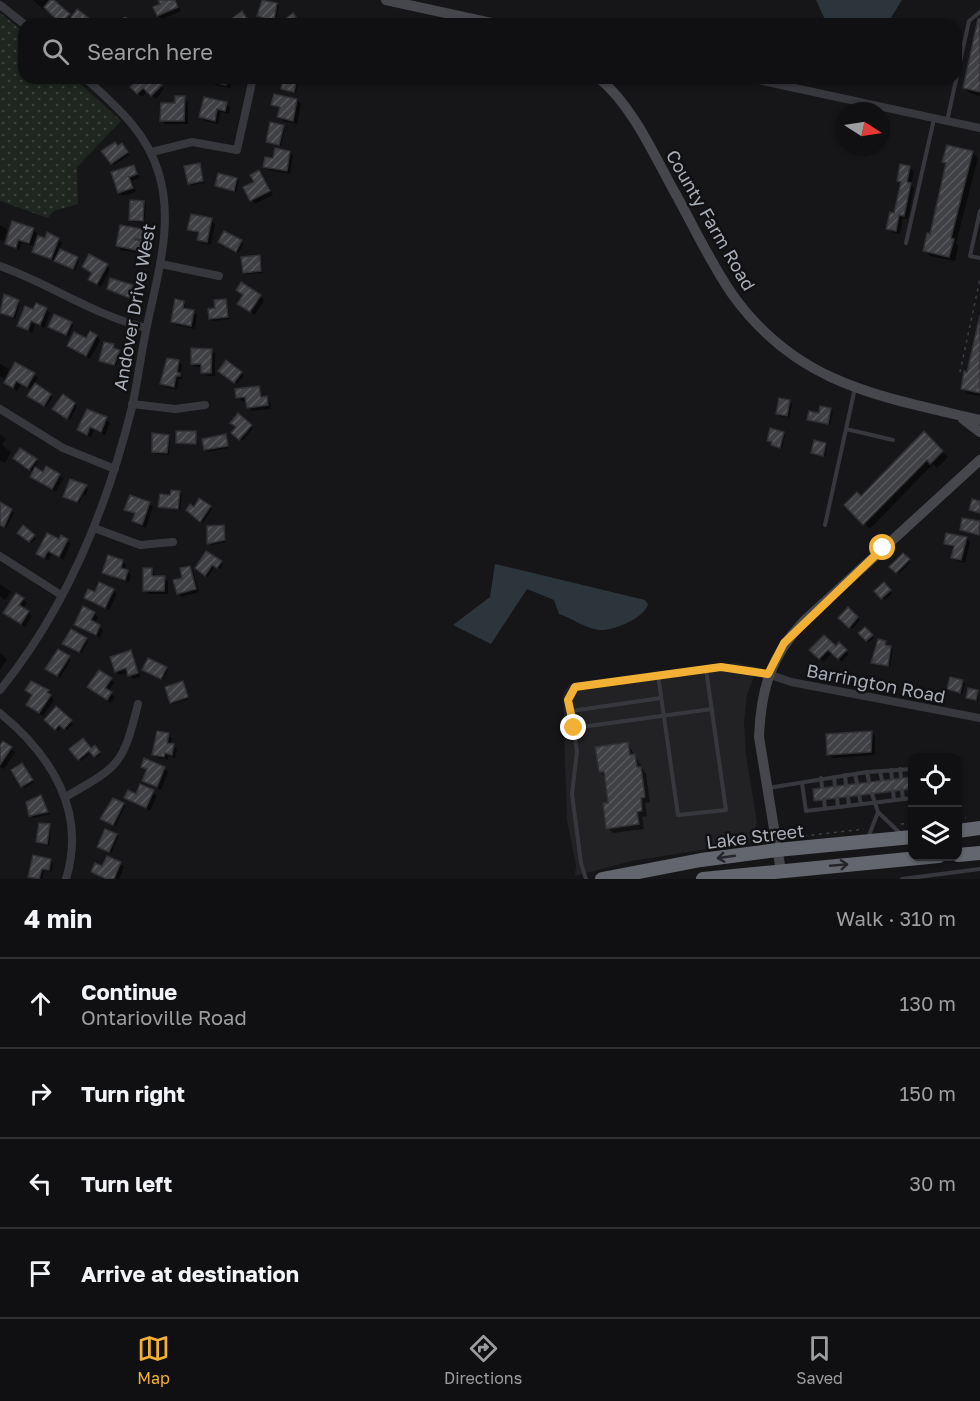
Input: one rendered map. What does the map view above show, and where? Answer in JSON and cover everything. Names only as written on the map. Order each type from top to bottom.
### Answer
[{"type":"highway","points":[[962,830],[980,828]]},
{"type":"highway","name":"Lake Street","points":[[602,879],[701,860],[908,837]]},
{"type":"highway","points":[[962,855],[980,853]]},
{"type":"highway","name":"Lake Street","points":[[703,879],[781,875],[908,860]]},
{"type":"main road","points":[[386,0],[468,18]]},
{"type":"main road","name":"County Farm Road","points":[[604,84],[636,123],[731,292],[748,315],[780,347],[818,371],[876,395],[980,420]]},
{"type":"main road","points":[[958,415],[980,432]]},
{"type":"main road","points":[[781,875],[759,737],[760,716],[768,674],[784,643],[804,621],[980,461]]},
{"type":"street","points":[[0,5],[18,19]]},
{"type":"street","name":"Andover Drive West","points":[[0,690],[31,647],[62,595],[94,528],[115,469],[132,404],[161,264],[164,197],[152,152],[130,120],[91,84]]},
{"type":"street","points":[[152,152],[192,142],[237,150],[252,84]]},
{"type":"street","points":[[777,84],[980,128]]},
{"type":"street","points":[[161,264],[219,276]]},
{"type":"street","points":[[0,266],[44,284],[111,318],[146,328]]},
{"type":"street","points":[[132,404],[175,409],[205,405]]},
{"type":"street","points":[[0,409],[63,448],[115,469]]},
{"type":"street","points":[[94,528],[140,545],[173,542]]},
{"type":"street","points":[[0,556],[62,595]]},
{"type":"street","name":"Barrington Road","points":[[768,674],[791,682],[980,718]]},
{"type":"street","points":[[67,796],[109,772],[117,763],[130,734],[138,704]]},
{"type":"street","points":[[0,713],[33,742],[67,796],[72,844],[66,879]]},
{"type":"lane","points":[[962,53],[969,21],[980,12]]},
{"type":"lane","points":[[947,121],[955,84]]},
{"type":"lane","points":[[906,243],[934,118]]},
{"type":"lane","points":[[980,211],[970,256],[980,258]]},
{"type":"lane","points":[[825,525],[855,387]]},
{"type":"lane","points":[[846,429],[893,440]]},
{"type":"lane","points":[[586,879],[581,862],[572,794],[576,751],[568,700],[575,687],[706,669],[736,667],[768,674]]},
{"type":"lane","points":[[658,675],[678,815],[726,810],[706,669]]},
{"type":"lane","points":[[571,711],[661,698]]},
{"type":"lane","points":[[574,728],[712,709]]},
{"type":"lane","points":[[900,769],[901,778]]},
{"type":"lane","points":[[767,788],[821,778],[908,769]]},
{"type":"lane","points":[[891,770],[892,779]]},
{"type":"lane","points":[[880,771],[882,780]]},
{"type":"lane","points":[[867,772],[869,782]]},
{"type":"lane","points":[[855,774],[857,783]]},
{"type":"lane","points":[[845,776],[846,785]]},
{"type":"lane","points":[[834,777],[835,786]]},
{"type":"lane","points":[[821,778],[822,787]]},
{"type":"lane","points":[[802,783],[806,811],[908,798]]},
{"type":"lane","points":[[902,790],[903,799]]},
{"type":"lane","points":[[893,791],[894,800]]},
{"type":"lane","points":[[884,792],[885,801]]},
{"type":"lane","points":[[872,794],[878,812],[908,837]]},
{"type":"lane","points":[[859,795],[861,804]]},
{"type":"lane","points":[[848,796],[849,805]]},
{"type":"lane","points":[[837,798],[838,807]]},
{"type":"lane","points":[[824,799],[825,808]]},
{"type":"lane","points":[[866,842],[878,812]]},
{"type":"lane","points":[[902,879],[980,869]]},
{"type":"path","points":[[960,372],[980,279]]},
{"type":"path","points":[[893,825],[908,823]]},
{"type":"path","points":[[804,835],[873,827]]},
{"type":"shaded area","points":[[816,0],[902,0],[891,18],[824,18]]},
{"type":"shaded area","points":[[0,13],[18,27],[18,84],[81,84],[121,121],[77,167],[78,204],[54,211],[48,218],[0,201]]},
{"type":"shaded area","points":[[495,564],[645,600],[648,604],[641,614],[628,623],[600,630],[559,614],[554,600],[527,589],[491,644],[453,625],[490,597]]},
{"type":"shaded area","points":[[735,663],[757,667],[747,695],[744,723],[746,755],[757,823],[751,842],[632,861],[575,876],[576,865],[567,820],[563,696],[566,689],[571,683]]},
{"type":"building","points":[[50,0],[54,0],[70,14],[66,18],[55,18],[44,7]]},
{"type":"building","points":[[158,0],[175,0],[178,7],[157,16],[153,7],[160,4]]},
{"type":"building","points":[[262,0],[277,3],[274,18],[257,16]]},
{"type":"building","points":[[77,9],[89,18],[70,18]]},
{"type":"building","points":[[242,11],[246,18],[233,18]]},
{"type":"building","points":[[293,13],[296,17],[295,18],[287,18]]},
{"type":"building","points":[[978,18],[980,19],[980,92],[963,88]]},
{"type":"building","points":[[133,84],[162,85],[151,96],[143,88],[137,94],[130,87]]},
{"type":"building","points":[[282,84],[296,84],[294,92],[281,89]]},
{"type":"building","points":[[274,94],[297,99],[293,121],[277,117],[280,107],[271,105]]},
{"type":"building","points":[[175,96],[185,96],[184,121],[160,121],[161,103],[175,103]]},
{"type":"building","points":[[204,97],[227,102],[225,111],[217,109],[215,121],[199,117]]},
{"type":"building","points":[[270,122],[284,125],[279,145],[266,142]]},
{"type":"building","points":[[115,142],[118,146],[122,143],[128,152],[111,164],[101,151]]},
{"type":"building","points":[[947,145],[973,151],[951,238],[954,239],[949,257],[923,251],[927,233],[930,234],[946,163],[942,162]]},
{"type":"building","points":[[275,148],[290,151],[287,171],[263,167],[265,157],[273,158]]},
{"type":"building","points":[[200,163],[203,181],[188,184],[184,166]]},
{"type":"building","points":[[900,164],[910,166],[907,182],[911,183],[904,216],[899,215],[896,231],[886,229],[890,212],[894,213],[901,182],[897,181]]},
{"type":"building","points":[[134,165],[137,174],[129,177],[133,188],[118,193],[111,172]]},
{"type":"building","points":[[259,170],[270,191],[250,201],[243,187],[254,182],[250,175]]},
{"type":"building","points":[[218,173],[237,178],[234,191],[215,186]]},
{"type":"building","points":[[130,200],[144,201],[143,221],[129,220]]},
{"type":"building","points":[[191,214],[212,218],[207,242],[197,240],[199,232],[187,230]]},
{"type":"building","points":[[12,221],[34,228],[29,243],[18,240],[16,248],[5,244]]},
{"type":"building","points":[[120,225],[143,229],[142,239],[134,239],[142,241],[140,251],[116,246]]},
{"type":"building","points":[[224,231],[242,240],[236,252],[218,242]]},
{"type":"building","points":[[47,232],[59,238],[51,259],[32,252],[38,236],[45,238]]},
{"type":"building","points":[[60,249],[78,257],[73,269],[54,261]]},
{"type":"building","points":[[89,254],[108,264],[97,284],[88,280],[92,273],[82,267]]},
{"type":"building","points":[[260,255],[261,271],[243,273],[241,257]]},
{"type":"building","points":[[110,278],[133,285],[129,298],[107,289]]},
{"type":"building","points":[[241,282],[261,295],[250,312],[237,304],[243,295],[236,290]]},
{"type":"building","points":[[4,294],[19,300],[13,317],[0,313]]},
{"type":"building","points":[[175,299],[184,301],[183,308],[194,310],[191,326],[171,322]]},
{"type":"building","points":[[226,299],[228,317],[209,319],[208,309],[215,308],[214,300]]},
{"type":"building","points":[[36,303],[47,308],[40,325],[31,321],[28,330],[17,326],[25,306],[33,309]]},
{"type":"building","points":[[54,314],[72,322],[66,335],[48,327]]},
{"type":"building","points":[[980,315],[980,393],[961,389]]},
{"type":"building","points":[[90,331],[97,335],[86,356],[67,346],[74,332],[86,338]]},
{"type":"building","points":[[104,342],[114,344],[113,348],[120,350],[114,365],[99,361]]},
{"type":"building","points":[[191,348],[212,349],[211,373],[201,373],[201,364],[191,364]]},
{"type":"building","points":[[167,358],[179,360],[177,372],[180,376],[176,376],[174,387],[160,384]]},
{"type":"building","points":[[226,360],[242,372],[234,383],[218,371]]},
{"type":"building","points":[[15,362],[35,373],[27,387],[16,381],[13,388],[4,383]]},
{"type":"building","points":[[35,383],[51,394],[44,406],[27,396]]},
{"type":"building","points":[[259,386],[261,397],[267,396],[268,405],[247,408],[245,397],[236,398],[235,389]]},
{"type":"building","points":[[63,394],[75,403],[67,419],[52,409]]},
{"type":"building","points":[[779,398],[790,400],[787,416],[776,414]]},
{"type":"building","points":[[820,406],[831,408],[828,424],[807,420],[809,411],[819,413]]},
{"type":"building","points":[[87,409],[107,417],[101,432],[90,427],[87,435],[77,430]]},
{"type":"building","points":[[238,413],[252,425],[239,440],[231,433],[236,427],[230,423]]},
{"type":"building","points":[[770,428],[784,432],[780,448],[767,441]]},
{"type":"building","points":[[176,431],[196,431],[196,444],[176,443]]},
{"type":"building","points":[[924,431],[943,451],[930,464],[927,460],[863,525],[844,505],[857,492],[861,496]]},
{"type":"building","points":[[152,433],[169,435],[167,453],[152,452]]},
{"type":"building","points":[[226,434],[228,446],[204,450],[202,439]]},
{"type":"building","points":[[814,440],[826,443],[823,456],[811,453]]},
{"type":"building","points":[[20,448],[37,459],[29,470],[13,458]]},
{"type":"building","points":[[46,466],[60,474],[52,489],[30,477],[35,467],[43,472]]},
{"type":"building","points":[[70,479],[87,485],[77,502],[63,497]]},
{"type":"building","points":[[171,490],[180,491],[178,509],[158,507],[160,494],[170,495]]},
{"type":"building","points":[[130,495],[150,502],[142,525],[132,521],[135,513],[124,510]]},
{"type":"building","points":[[199,498],[211,506],[200,522],[186,510],[190,504],[194,507]]},
{"type":"building","points":[[972,499],[980,501],[980,513],[969,510]]},
{"type":"building","points":[[0,502],[12,509],[4,527],[0,525]]},
{"type":"building","points":[[962,518],[980,521],[979,535],[960,530]]},
{"type":"building","points":[[23,525],[35,535],[29,542],[17,533]]},
{"type":"building","points":[[224,525],[225,540],[207,544],[207,526]]},
{"type":"building","points":[[47,533],[59,539],[61,535],[68,539],[59,557],[48,551],[44,558],[36,554]]},
{"type":"building","points":[[946,533],[967,537],[961,560],[951,558],[954,546],[944,544]]},
{"type":"building","points":[[206,551],[222,561],[217,568],[212,565],[205,576],[195,568]]},
{"type":"building","points":[[903,553],[910,559],[896,573],[889,567]]},
{"type":"building","points":[[108,555],[123,560],[121,568],[128,570],[125,580],[102,573]]},
{"type":"building","points":[[190,566],[196,589],[177,594],[173,580],[182,578],[180,568]]},
{"type":"building","points":[[143,568],[152,568],[152,576],[165,576],[164,591],[143,591]]},
{"type":"building","points":[[99,582],[114,589],[105,608],[84,598],[88,589],[95,592]]},
{"type":"building","points":[[884,582],[891,590],[881,599],[874,591]]},
{"type":"building","points":[[16,593],[24,598],[19,605],[29,611],[21,624],[3,613]]},
{"type":"building","points":[[83,606],[95,612],[91,620],[100,625],[96,635],[74,625]]},
{"type":"building","points":[[848,607],[858,617],[849,628],[838,618]]},
{"type":"building","points":[[865,627],[873,635],[866,641],[858,633]]},
{"type":"building","points":[[71,629],[87,638],[79,652],[62,644]]},
{"type":"building","points":[[824,635],[836,646],[839,642],[847,650],[838,659],[828,650],[819,659],[809,650]]},
{"type":"building","points":[[878,639],[886,641],[885,645],[891,646],[888,666],[871,663]]},
{"type":"building","points":[[58,649],[70,656],[57,676],[45,669]]},
{"type":"building","points":[[131,650],[138,673],[128,676],[126,668],[115,672],[110,657]]},
{"type":"building","points":[[148,658],[167,667],[161,679],[142,670]]},
{"type":"building","points":[[99,670],[112,678],[105,688],[112,692],[107,700],[87,687]]},
{"type":"building","points":[[950,677],[963,680],[960,693],[947,689]]},
{"type":"building","points":[[31,681],[49,690],[47,692],[51,695],[39,713],[26,705],[32,695],[25,690]]},
{"type":"building","points":[[183,681],[188,697],[170,703],[165,687]]},
{"type":"building","points":[[968,688],[978,690],[976,700],[966,698]]},
{"type":"building","points":[[56,706],[72,720],[64,729],[59,725],[55,730],[44,720]]},
{"type":"building","points":[[157,731],[169,733],[167,743],[174,744],[172,755],[165,753],[164,757],[152,755]]},
{"type":"building","points":[[872,731],[871,752],[827,755],[826,734]]},
{"type":"building","points":[[83,738],[91,748],[95,745],[100,752],[94,757],[89,751],[78,760],[69,749]]},
{"type":"building","points":[[3,741],[12,747],[0,765],[0,745]]},
{"type":"building","points":[[628,742],[630,755],[635,754],[637,767],[641,767],[645,797],[641,798],[642,811],[637,812],[639,824],[606,829],[603,803],[608,803],[604,772],[599,772],[595,747]]},
{"type":"building","points":[[144,758],[165,767],[157,787],[142,781],[147,769],[141,767]]},
{"type":"building","points":[[22,763],[33,780],[21,787],[11,770]]},
{"type":"building","points":[[908,777],[908,789],[814,801],[813,789]]},
{"type":"building","points":[[140,784],[154,790],[146,808],[124,798],[128,790],[136,794]]},
{"type":"building","points":[[41,795],[48,812],[29,816],[26,802]]},
{"type":"building","points":[[113,798],[124,803],[113,825],[100,819]]},
{"type":"building","points":[[39,823],[50,824],[47,844],[36,842]]},
{"type":"building","points":[[105,829],[117,834],[109,852],[97,847]]},
{"type":"building","points":[[33,855],[51,859],[49,870],[42,869],[39,879],[28,877]]},
{"type":"building","points":[[107,856],[121,862],[114,879],[106,879],[91,872],[95,863],[102,866]]},
{"type":"route","points":[[574,728],[568,700],[575,687],[721,667],[736,667],[768,674],[784,643],[804,621],[883,548]]}]
